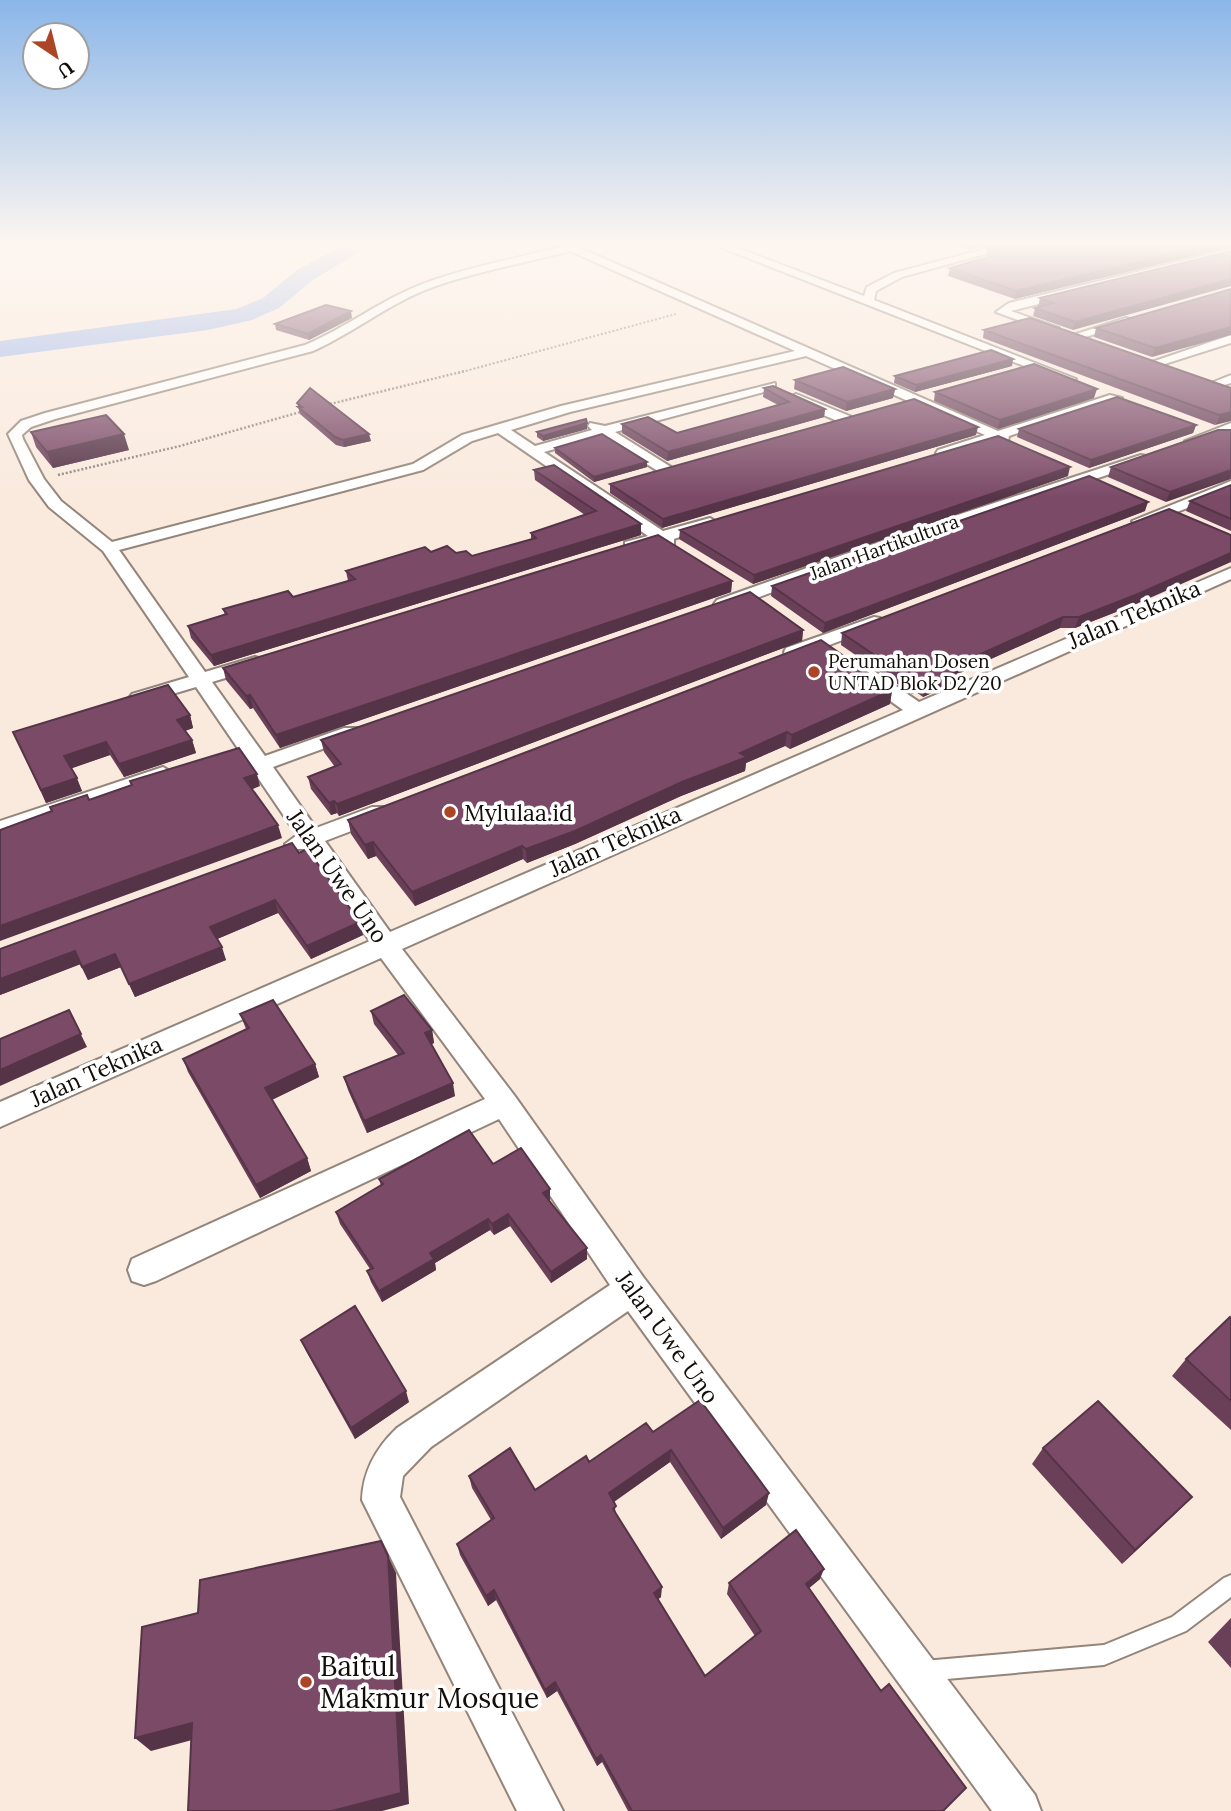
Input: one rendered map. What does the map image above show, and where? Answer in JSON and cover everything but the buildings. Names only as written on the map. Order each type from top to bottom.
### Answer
[{"type":"street","name":"Jalan Uwe Uno","points":[[351,329],[309,348],[26,424],[15,434],[16,439],[37,480],[55,504],[109,548],[384,943],[504,1103],[632,1289],[1019,1811]]},
{"type":"street","points":[[754,329],[1020,446]]},
{"type":"street","points":[[922,461],[996,435],[1121,400],[940,329]]},
{"type":"street","points":[[1053,329],[1101,346]]},
{"type":"street","points":[[1076,336],[1100,329]]},
{"type":"street","points":[[1176,373],[1146,362],[1228,342]]},
{"type":"street","points":[[109,548],[418,467],[449,447],[499,428],[566,409],[806,352]]},
{"type":"street","points":[[1009,373],[1036,365]]},
{"type":"street","points":[[736,370],[853,419],[821,427]]},
{"type":"street","points":[[1231,379],[1206,383],[1231,392]]},
{"type":"street","points":[[531,451],[770,386]]},
{"type":"street","points":[[894,407],[943,393]]},
{"type":"street","points":[[566,409],[673,468],[642,477]]},
{"type":"street","points":[[1190,424],[1225,433]]},
{"type":"street","points":[[499,428],[531,451],[599,488],[683,552]]},
{"type":"street","points":[[1178,446],[1225,433]]},
{"type":"street","name":"Jalan Hartikultura","points":[[699,611],[933,528],[1153,455]]},
{"type":"street","points":[[1068,467],[1117,488]]},
{"type":"street","points":[[1116,530],[1231,486]]},
{"type":"street","points":[[1142,500],[1188,521]]},
{"type":"street","points":[[620,550],[726,518]]},
{"type":"street","name":"Jalan Teknika","points":[[0,1115],[915,709],[1231,573]]},
{"type":"street","points":[[729,580],[775,610]]},
{"type":"street","points":[[768,662],[897,613]]},
{"type":"street","points":[[797,626],[915,709]]},
{"type":"street","points":[[124,703],[266,660]]},
{"type":"street","points":[[261,764],[365,727]]},
{"type":"street","points":[[221,755],[247,746]]},
{"type":"street","points":[[0,829],[182,768]]},
{"type":"street","points":[[273,853],[403,803]]},
{"type":"street","points":[[144,1270],[504,1103]]},
{"type":"street","points":[[541,1811],[381,1500],[380,1483],[384,1469],[418,1434],[632,1289]]},
{"type":"lane","points":[[917,1671],[1104,1655],[1179,1623],[1231,1585]]},
{"type":"path","points":[[318,407],[547,351],[625,329]]},
{"type":"path","points":[[37,480],[180,446],[306,410]]},
{"type":"waterway","points":[[0,349],[164,329]]},
{"type":"place","name":"Perumahan Dosen UNTAD Blok D2/20","points":[[814,672]]},
{"type":"place","name":"Mylulaa.id","points":[[450,812]]},
{"type":"place","name":"Baitul Makmur Mosque","points":[[306,1682]]}]
